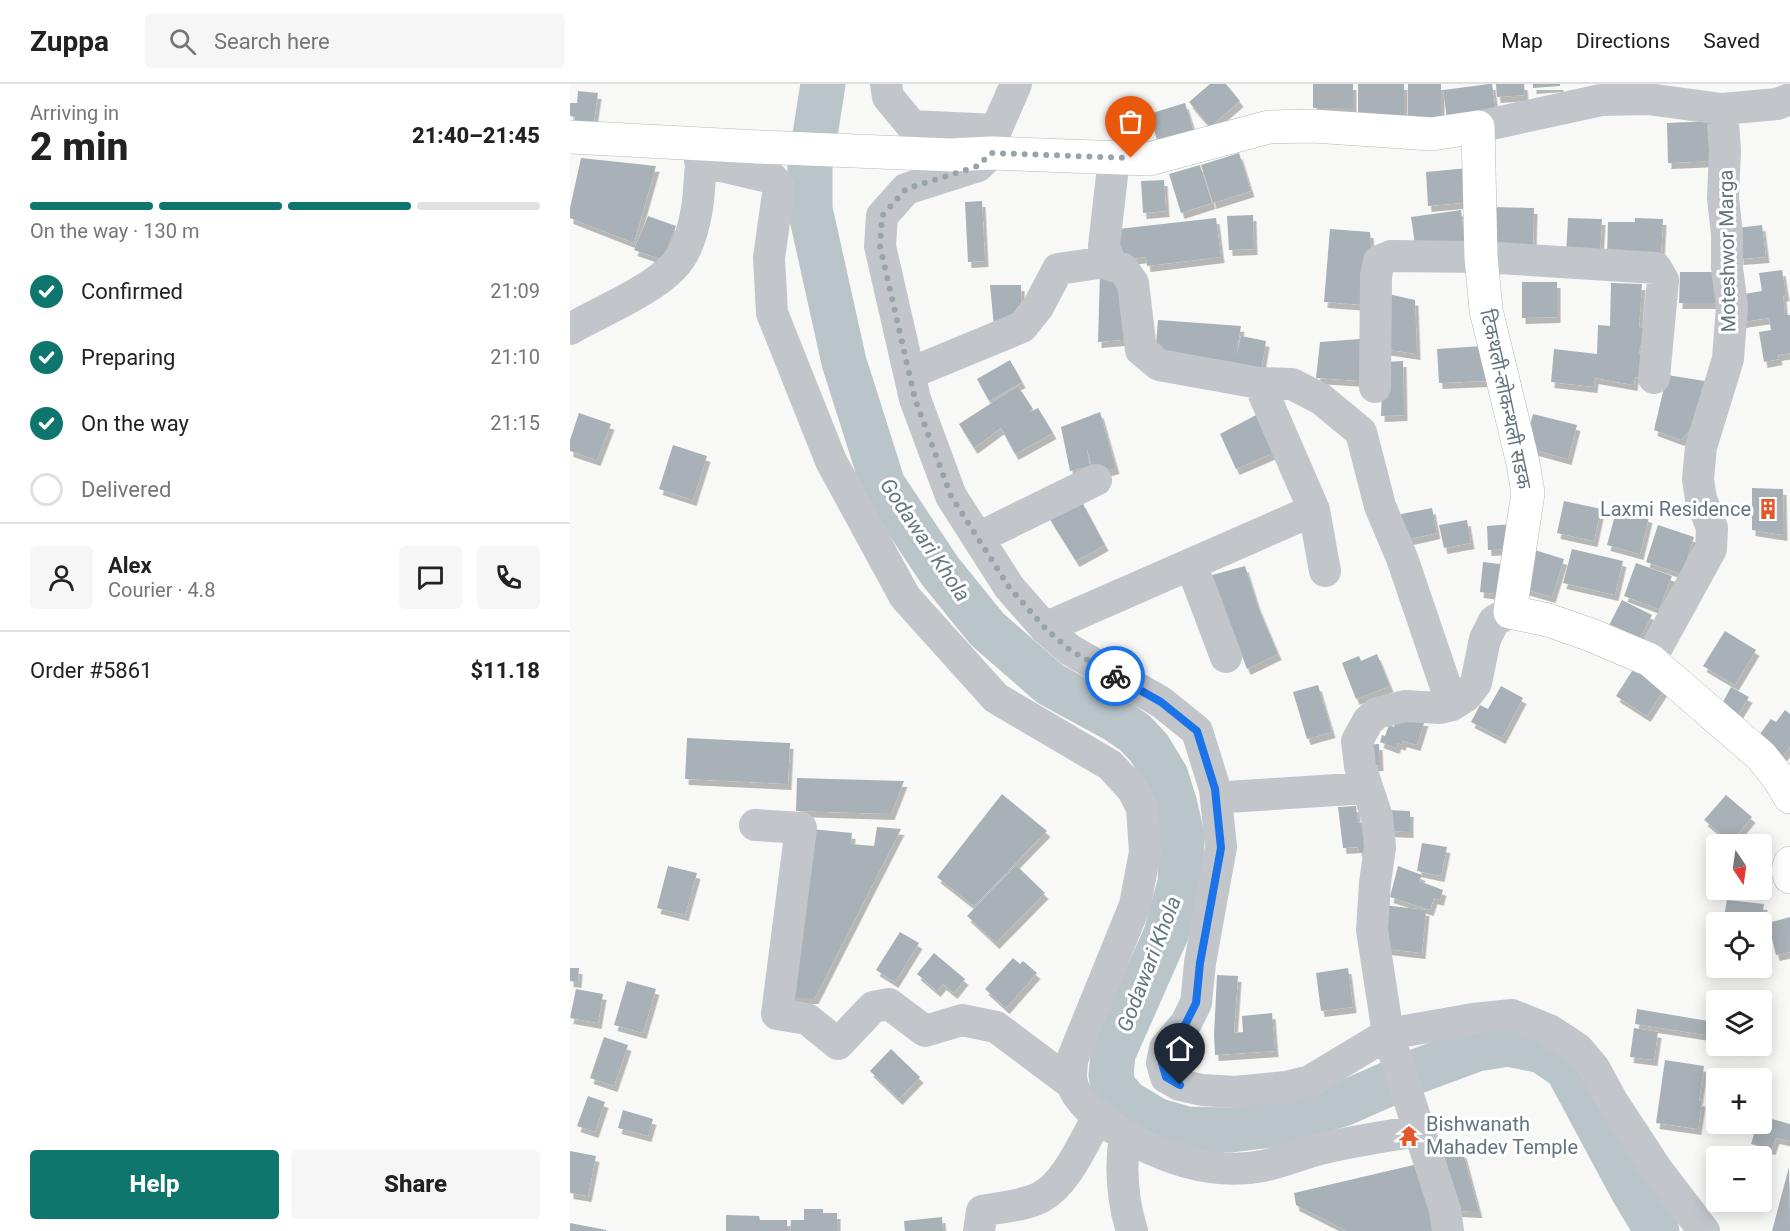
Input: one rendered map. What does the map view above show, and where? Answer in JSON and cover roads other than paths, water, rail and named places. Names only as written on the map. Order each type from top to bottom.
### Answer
[{"type":"main road","points":[[570,136],[703,153],[759,147],[952,155],[994,142],[1114,158],[1149,159],[1269,127],[1313,126],[1432,134],[1478,127]]},
{"type":"main road","name":"टिकथली-लोकन्थली सडक","points":[[1478,127],[1481,257],[1486,310],[1523,463],[1528,493],[1510,612]]},
{"type":"main road","points":[[1510,612],[1548,620],[1650,660],[1761,756],[1790,797]]},
{"type":"main road","points":[[1790,862],[1790,877]]},
{"type":"street","points":[[886,84],[888,97],[912,126],[994,142]]},
{"type":"street","points":[[1016,84],[994,142],[978,166],[906,189],[882,216],[880,246],[915,399],[951,496],[1009,587],[1045,628],[1070,650],[1161,702],[1197,731],[1215,789],[1221,848],[1200,963],[1196,1003],[1186,1023],[1165,1048],[1162,1063],[1166,1077],[1180,1085],[1202,1090],[1236,1092],[1286,1087],[1310,1081],[1391,1044],[1473,1019],[1512,1015],[1549,1030],[1578,1049],[1594,1068],[1612,1101],[1658,1170],[1704,1231]]},
{"type":"street","points":[[1478,127],[1601,100],[1647,99],[1722,109],[1777,104],[1790,99]]},
{"type":"street","name":"Moteshwor Marga","points":[[1650,660],[1711,549],[1712,528],[1701,499],[1698,478],[1701,447],[1728,359],[1732,306],[1727,268],[1727,234],[1723,198],[1725,150],[1722,109]]},
{"type":"street","points":[[906,189],[912,126]]},
{"type":"street","points":[[570,329],[648,286],[674,267],[689,240],[697,208],[703,153],[772,178],[778,186],[769,258],[772,313],[831,461],[905,597],[996,698],[1110,765],[1133,790],[1142,808],[1145,852],[1135,906],[1072,1060],[1072,1084]]},
{"type":"street","points":[[1114,158],[1104,246],[1112,265],[1123,269],[1133,283],[1141,350],[1159,365],[1259,383],[1292,384],[1321,399],[1360,432],[1380,506],[1402,558],[1452,705]]},
{"type":"street","points":[[1375,387],[1376,276],[1378,261],[1391,256],[1481,257],[1656,268],[1663,280],[1654,378]]},
{"type":"street","points":[[918,370],[1022,327],[1038,307],[1058,269],[1099,263]]},
{"type":"street","points":[[1259,383],[1314,510],[1325,571]]},
{"type":"street","points":[[982,536],[1096,480]]},
{"type":"street","points":[[1045,628],[1314,510]]},
{"type":"street","points":[[1191,564],[1226,657]]},
{"type":"street","points":[[1448,1231],[1445,1210],[1391,1044],[1372,930],[1380,847],[1377,817],[1360,766],[1357,741],[1368,721],[1377,713],[1405,706],[1440,708],[1452,705],[1466,696],[1476,683],[1485,639],[1494,621],[1510,612]]},
{"type":"street","points":[[1227,797],[1367,788]]},
{"type":"street","points":[[754,825],[801,828],[777,1014],[807,1019],[838,1044],[873,1007],[889,1004],[925,1031],[962,1020],[996,1027],[1072,1084],[1085,1104],[1098,1117],[1125,1135],[1159,1153],[1182,1161],[1230,1168],[1262,1166],[1417,1123]]},
{"type":"street","points":[[979,1231],[982,1211],[1041,1197],[1055,1185],[1066,1172],[1098,1117]]},
{"type":"street","points":[[1125,1135],[1122,1156],[1123,1197],[1132,1231]]},
{"type":"waterway","name":"Godawari Khola","points":[[823,84],[810,167],[810,209],[844,362],[883,485],[940,571],[987,629],[1050,684],[1135,733],[1149,748],[1166,776],[1175,805],[1182,836],[1180,883],[1166,934],[1113,1054],[1111,1075],[1114,1088],[1126,1102],[1156,1120],[1187,1129],[1231,1130],[1271,1125],[1343,1104],[1415,1072],[1477,1049],[1508,1044],[1542,1051],[1567,1068],[1657,1231]]},
{"type":"place","name":"Laxmi Residence","points":[[1768,509]]},
{"type":"place","name":"Bishwanath Mahadev Temple","points":[[1409,1136]]}]
